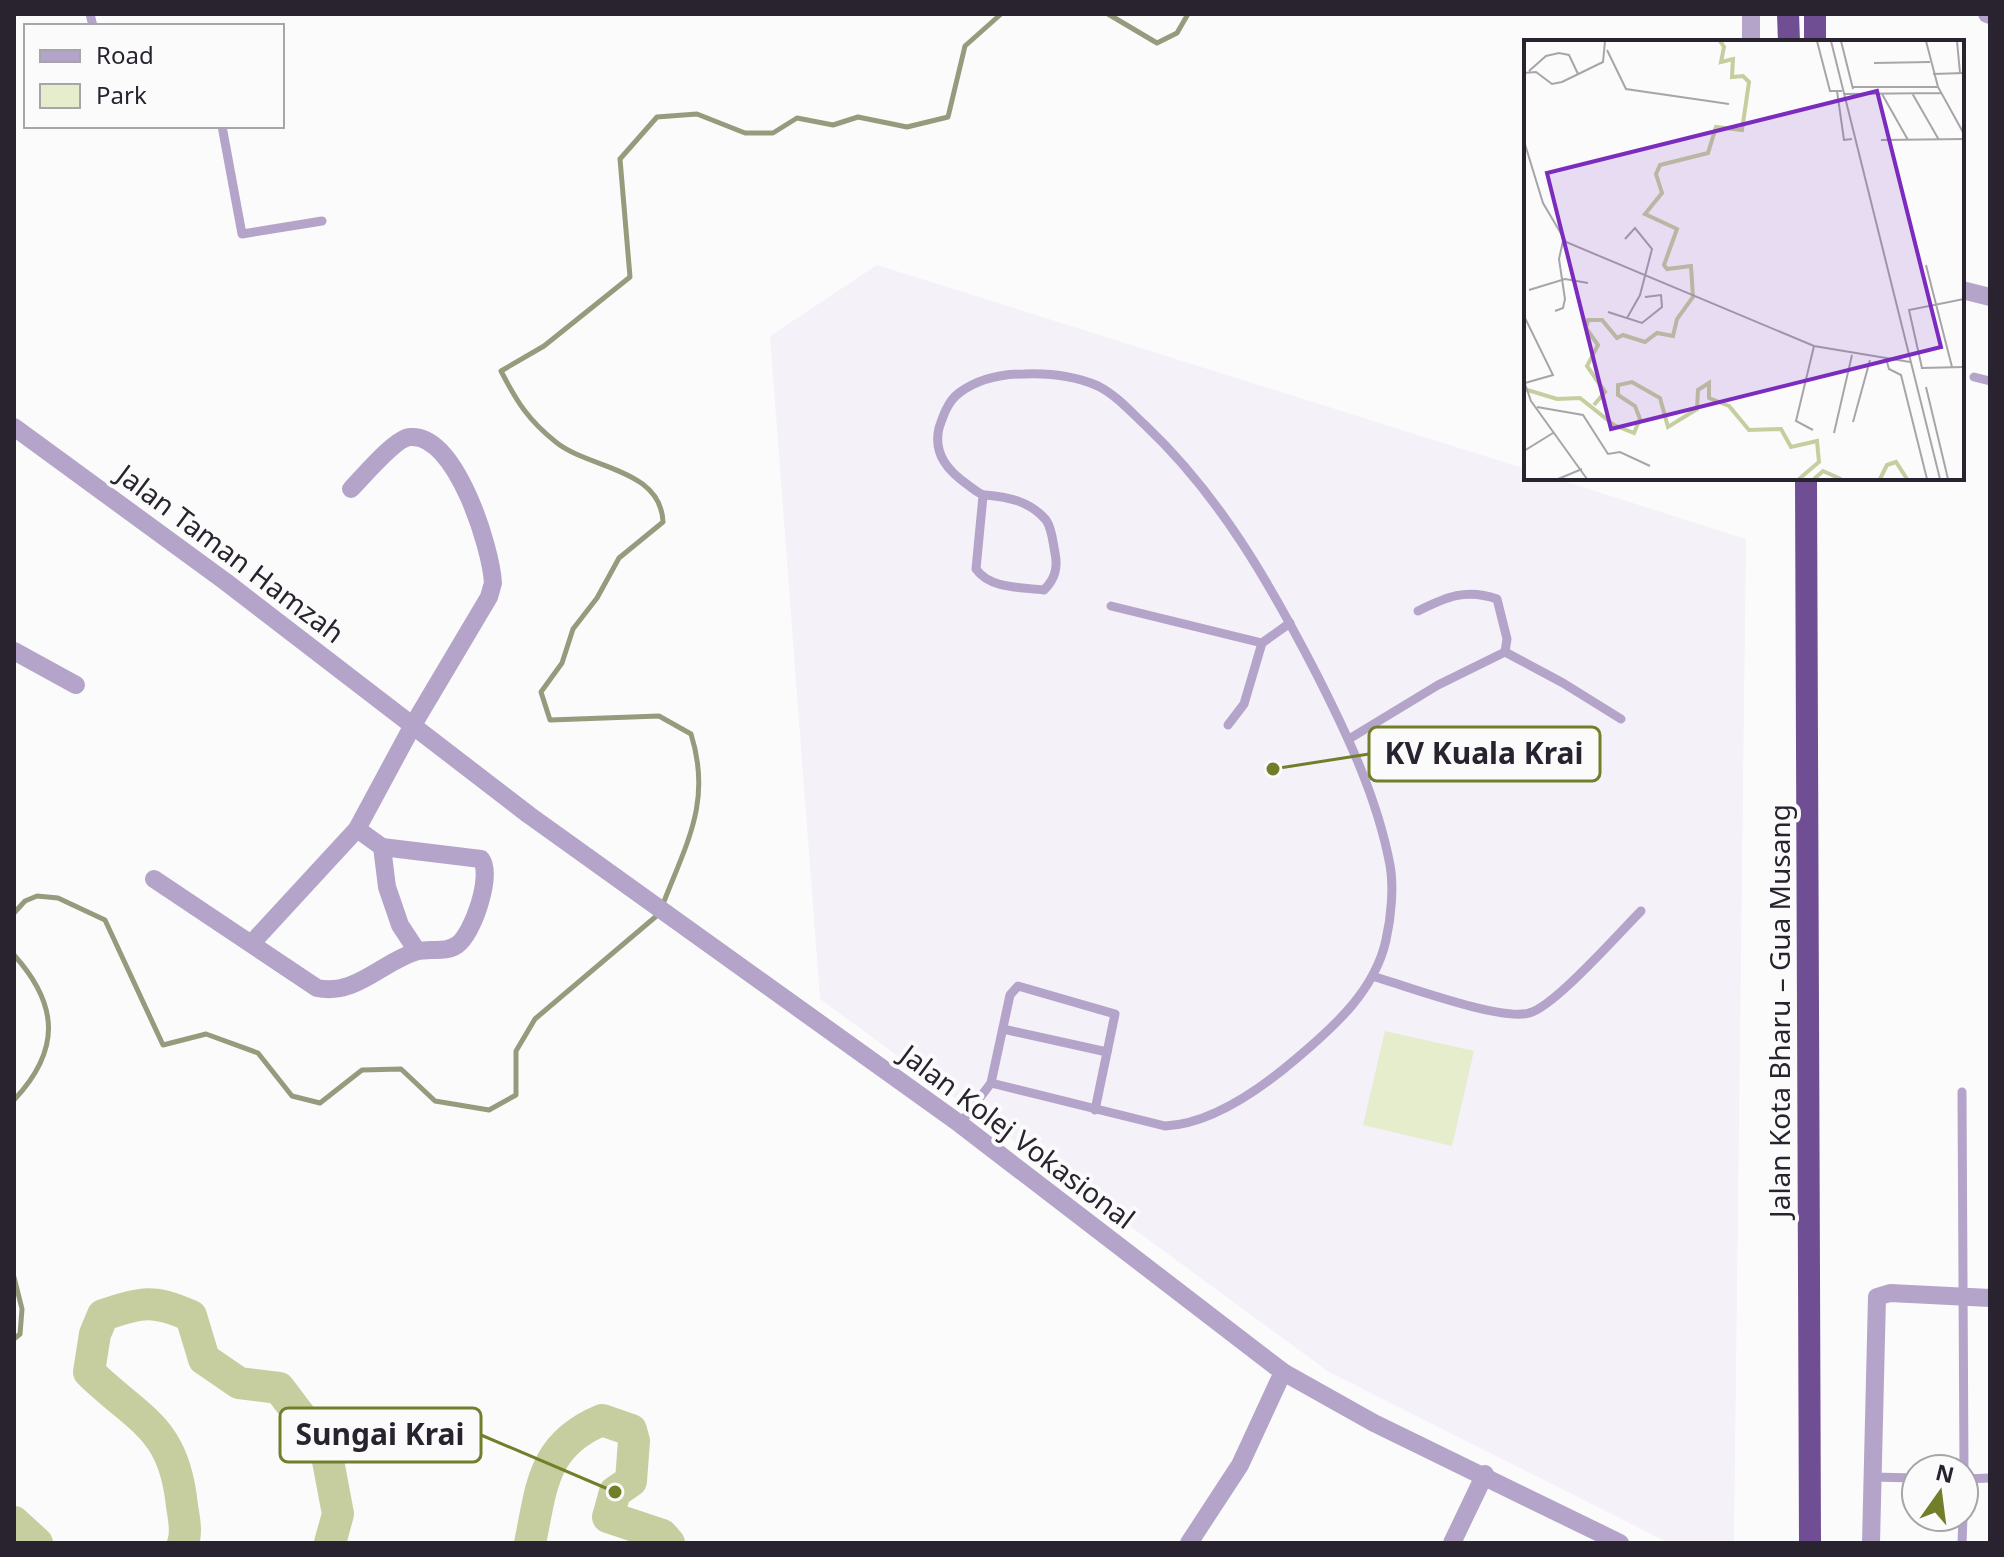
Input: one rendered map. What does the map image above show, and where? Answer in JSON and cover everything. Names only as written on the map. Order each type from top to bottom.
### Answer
[{"type":"highway","points":[[1788,14],[1789,40]]},
{"type":"highway","points":[[1815,14],[1815,40]]},
{"type":"highway","name":"Jalan Kota Bharu – Gua Musang","points":[[1806,480],[1810,1543]]},
{"type":"street","points":[[1751,14],[1751,40]]},
{"type":"street","points":[[1964,290],[1990,297]]},
{"type":"street","name":"Jalan Taman Hamzah","points":[[14,427],[413,725]]},
{"type":"street","points":[[252,943],[357,829],[413,725],[489,597],[493,572],[464,482],[447,458],[412,436],[400,441],[351,489]]},
{"type":"street","points":[[14,651],[76,685]]},
{"type":"street","name":"Jalan Kolej Vokasional","points":[[413,725],[539,823],[960,1124],[1283,1372],[1374,1423],[1485,1474],[1580,1535],[1620,1543]]},
{"type":"street","points":[[154,879],[317,988],[332,991],[348,987],[417,951],[440,951],[457,945],[469,933],[486,879],[485,864],[474,857],[382,847],[357,829]]},
{"type":"street","points":[[382,847],[387,887],[400,925],[417,951]]},
{"type":"street","points":[[1871,1543],[1877,1297],[1890,1293],[1990,1298]]},
{"type":"street","points":[[1189,1543],[1240,1465],[1283,1372]]},
{"type":"street","points":[[1452,1543],[1485,1474]]},
{"type":"lane","points":[[222,128],[242,234],[322,221]]},
{"type":"lane","points":[[983,496],[976,569],[982,577],[994,583],[1044,590],[1052,582],[1057,565],[1048,523],[1031,507],[1007,496],[983,496],[950,472],[940,455],[938,436],[943,415],[956,395],[980,381],[1007,374],[1041,373],[1098,386],[1123,405],[1186,464],[1223,511],[1290,623],[1349,739],[1376,811],[1391,867],[1387,939],[1375,977],[1317,1041],[1266,1084],[1185,1125],[1165,1126],[991,1083]]},
{"type":"lane","points":[[1974,377],[1990,381]]},
{"type":"lane","points":[[1418,611],[1451,595],[1482,594],[1497,599],[1507,639],[1505,652]]},
{"type":"lane","points":[[1111,606],[1262,643]]},
{"type":"lane","points":[[1228,725],[1244,704],[1262,643],[1290,623]]},
{"type":"lane","points":[[1349,739],[1438,685],[1505,652]]},
{"type":"lane","points":[[1505,652],[1621,719]]},
{"type":"lane","points":[[1375,977],[1499,1012],[1526,1014],[1539,1010],[1641,911]]},
{"type":"lane","points":[[960,1124],[991,1083],[1010,995],[1018,986],[1111,1010],[1116,1021],[1095,1110]]},
{"type":"lane","points":[[1003,1029],[1107,1052]]},
{"type":"lane","points":[[1962,1092],[1964,1453]]},
{"type":"lane","points":[[1872,1477],[1900,1478]]},
{"type":"shaded area","points":[[877,265],[1524,468],[1524,480],[1560,480],[1746,539],[1734,1541],[1669,1543],[1329,1372],[820,999],[770,336]]},
{"type":"green space","points":[[1385,1031],[1474,1051],[1452,1146],[1363,1125]]},
{"type":"waterway","points":[[663,904],[688,841],[698,801],[697,758],[691,734],[659,716],[550,720],[541,692],[562,663],[573,629],[597,598],[619,558],[663,522],[659,504],[638,481],[571,452],[547,435],[524,410],[501,371],[544,346],[630,277],[620,159],[657,117],[697,114],[745,133],[773,133],[797,118],[833,125],[858,117],[907,127],[948,117],[965,46],[1001,14]]},
{"type":"waterway","points":[[1108,14],[1157,43],[1177,33],[1188,14]]},
{"type":"waterway","points":[[14,913],[25,901],[37,896],[58,898],[105,920],[163,1045],[206,1034],[258,1053],[292,1096],[320,1103],[362,1070],[401,1069],[435,1101],[489,1110],[516,1095],[516,1051],[535,1019],[660,913]]},
{"type":"waterway","points":[[14,955],[40,992],[48,1028],[47,1045],[40,1063],[14,1100]]},
{"type":"waterway","points":[[14,1277],[22,1309],[20,1334],[14,1339]]},
{"type":"waterway","points":[[183,1543],[185,1525],[178,1479],[162,1441],[151,1427],[89,1372],[95,1334],[103,1315],[139,1305],[167,1307],[191,1316],[204,1359],[239,1383],[279,1388],[326,1450],[338,1514],[330,1543]]},
{"type":"waterway","points":[[530,1543],[542,1486],[556,1455],[582,1430],[602,1420],[631,1430],[634,1441],[631,1481],[615,1492],[608,1517],[662,1535],[669,1543]]},
{"type":"waterway","points":[[14,1522],[37,1543]]},
{"type":"place","name":"KV Kuala Krai","points":[[1273,769]]},
{"type":"place","name":"Sungai Krai","points":[[615,1492]]}]
